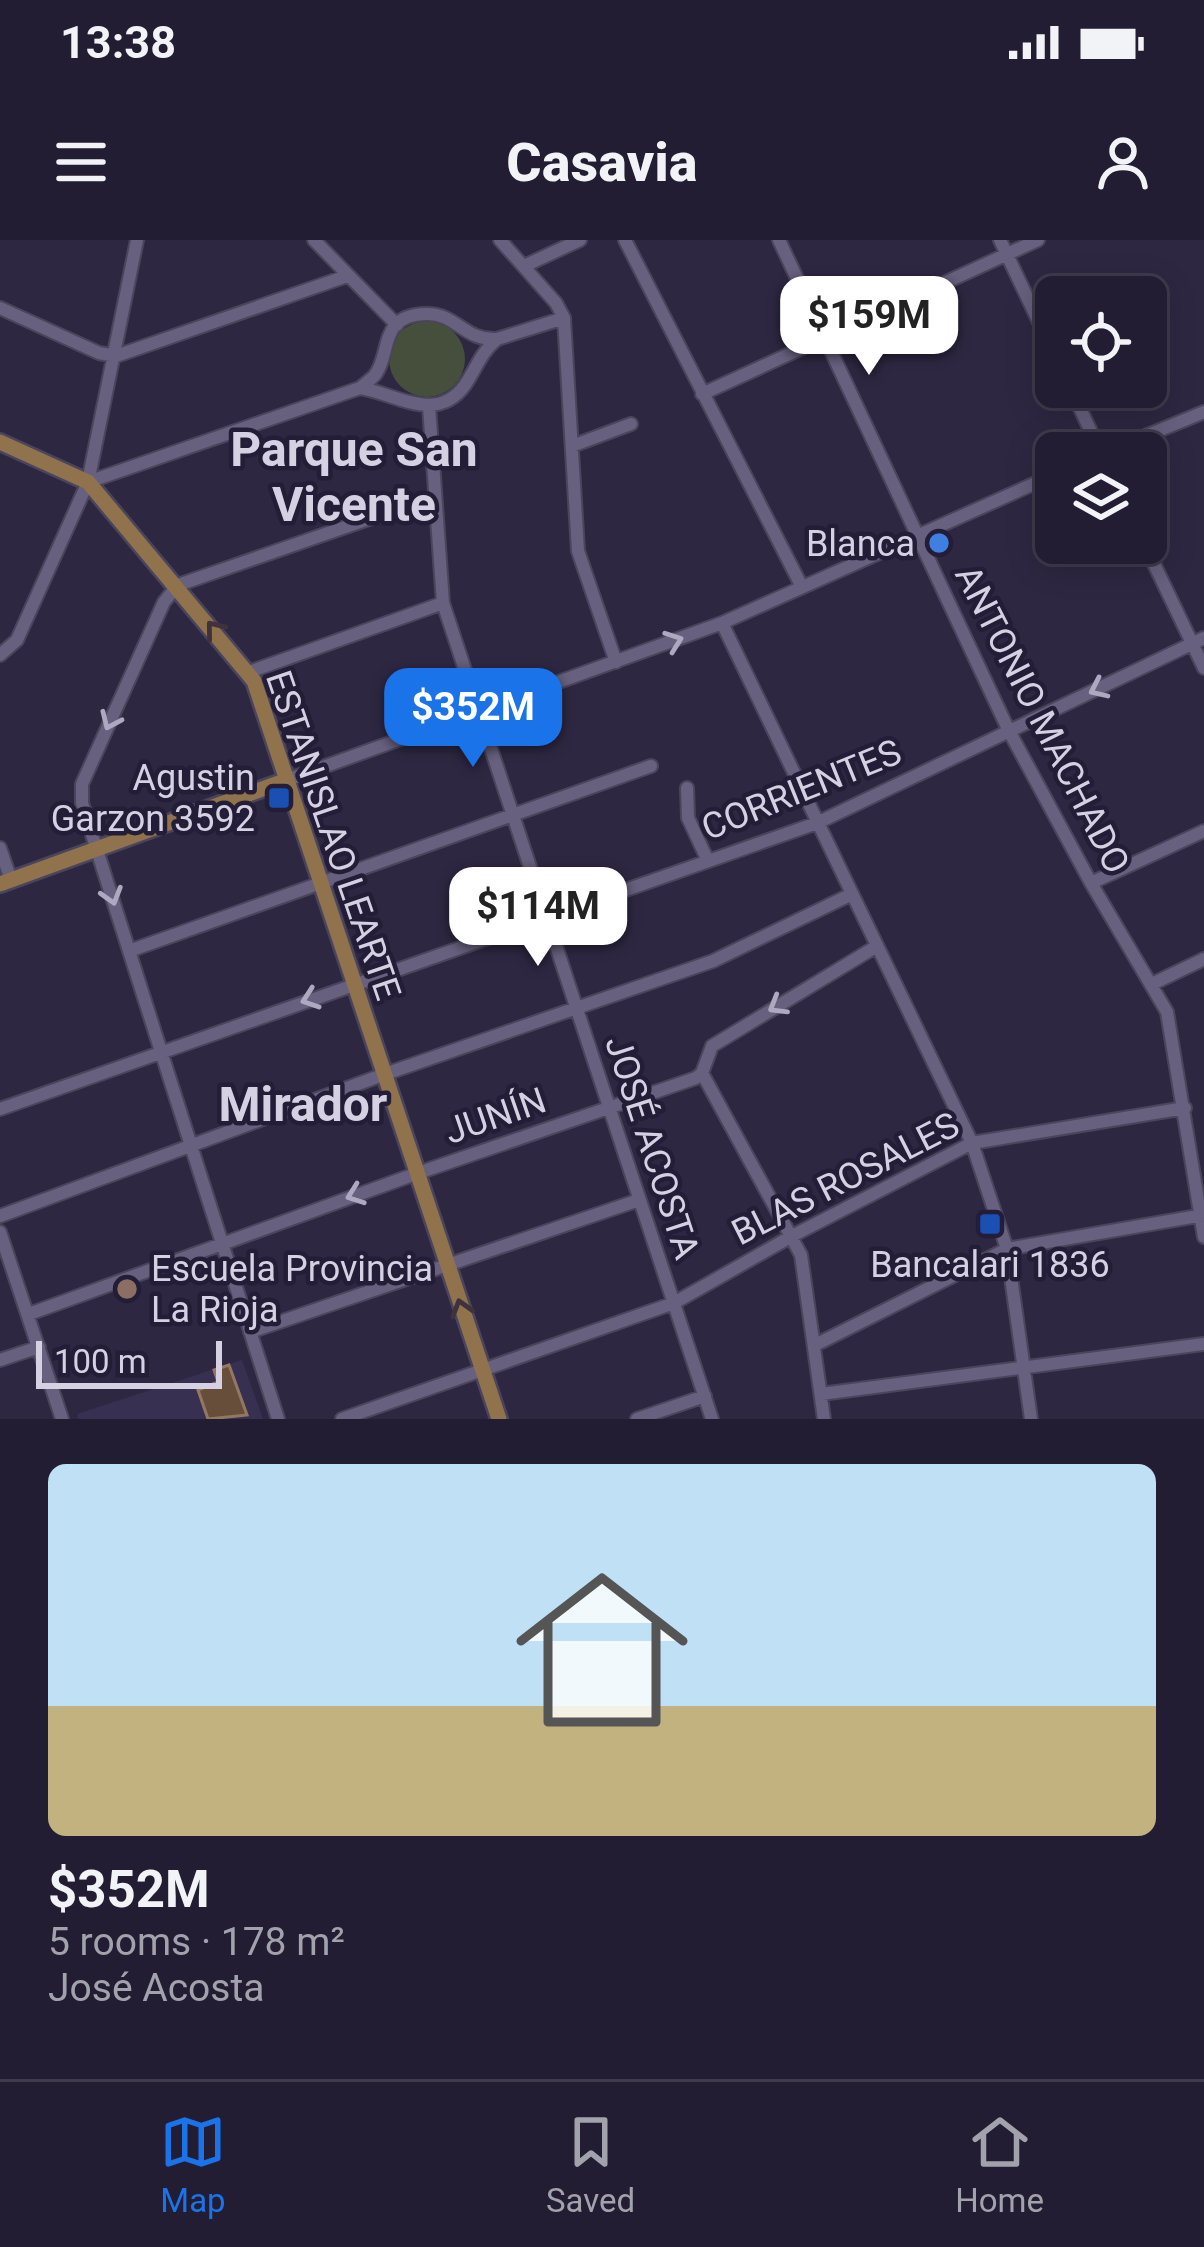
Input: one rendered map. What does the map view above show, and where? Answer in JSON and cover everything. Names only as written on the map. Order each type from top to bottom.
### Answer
[{"type":"main road","points":[[0,442],[88,482]]},
{"type":"main road","name":"ESTANISLAO LEARTE","points":[[88,482],[249,672],[499,1419]]},
{"type":"main road","points":[[6,882],[287,780]]},
{"type":"street","points":[[0,655],[17,640],[88,482],[137,243],[154,240]]},
{"type":"street","points":[[314,240],[397,325]]},
{"type":"street","points":[[500,240],[564,318],[579,563],[616,662]]},
{"type":"street","points":[[524,266],[580,240]]},
{"type":"street","points":[[626,240],[802,587]]},
{"type":"street","name":"ANTONIO MACHADO","points":[[779,240],[1010,730],[1172,1026],[1204,1237]]},
{"type":"street","points":[[1000,240],[1035,313]]},
{"type":"street","points":[[702,394],[1038,240]]},
{"type":"street","points":[[0,308],[99,353],[116,356],[347,276]]},
{"type":"street","points":[[88,482],[360,388],[376,374],[384,342],[397,325],[418,315],[448,319],[466,334],[484,340],[564,318]]},
{"type":"street","points":[[466,334],[474,369]]},
{"type":"street","points":[[360,388],[429,406],[460,392],[497,339]]},
{"type":"street","points":[[381,356],[383,379],[399,400]]},
{"type":"street","name":"JOSÉ ACOSTA","points":[[429,406],[442,603],[712,1419]]},
{"type":"street","points":[[1154,432],[1204,412]]},
{"type":"street","points":[[572,446],[631,424]]},
{"type":"street","points":[[287,780],[722,623],[1035,483]]},
{"type":"street","points":[[278,1419],[82,803],[82,784],[164,602],[178,585],[435,496]]},
{"type":"street","points":[[1156,564],[1198,641],[1204,668]]},
{"type":"street","points":[[249,672],[442,603]]},
{"type":"street","points":[[722,623],[972,1143],[1007,1249],[1030,1419]]},
{"type":"street","name":"CORRIENTES","points":[[0,1109],[817,823],[1198,641]]},
{"type":"street","points":[[129,951],[651,766]]},
{"type":"street","points":[[687,788],[688,818],[708,861]]},
{"type":"street","points":[[1090,883],[1204,831]]},
{"type":"street","points":[[0,848],[6,882]]},
{"type":"street","points":[[0,1216],[385,1074],[713,961],[852,894]]},
{"type":"street","name":"JUNÍN","points":[[29,1314],[418,1173],[688,1082],[702,1072],[712,1046],[877,946]]},
{"type":"street","points":[[1152,984],[1204,959]]},
{"type":"street","points":[[702,1072],[792,1236],[804,1267],[824,1419]]},
{"type":"street","name":"BLAS ROSALES","points":[[342,1419],[674,1303],[972,1143],[1185,1108]]},
{"type":"street","points":[[250,1332],[639,1200]]},
{"type":"street","points":[[815,1345],[1007,1249],[1203,1216]]},
{"type":"street","points":[[1,1238],[62,1419]]},
{"type":"street","points":[[821,1394],[1204,1344]]},
{"type":"street","points":[[0,1360],[39,1347]]},
{"type":"street","points":[[637,1419],[705,1396]]},
{"type":"shaded area","points":[[242,1360],[263,1419],[78,1419],[77,1414]]},
{"type":"green space","points":[[427,321],[454,332],[465,359],[454,386],[427,397],[400,386],[389,359],[400,332]]},
{"type":"building","points":[[229,1365],[247,1415],[208,1419],[198,1390],[218,1382],[214,1370]]},
{"type":"place","name":"Blanca","points":[[939,543]]},
{"type":"place","name":"Agustin Garzon 3592","points":[[279,798]]},
{"type":"place","name":"Bancalari 1836","points":[[990,1224]]},
{"type":"place","name":"Escuela Provincia La Rioja","points":[[127,1289]]},
{"type":"district","name":"Parque San Vicente","points":[[354,476]]},
{"type":"district","name":"Mirador","points":[[303,1104]]}]
